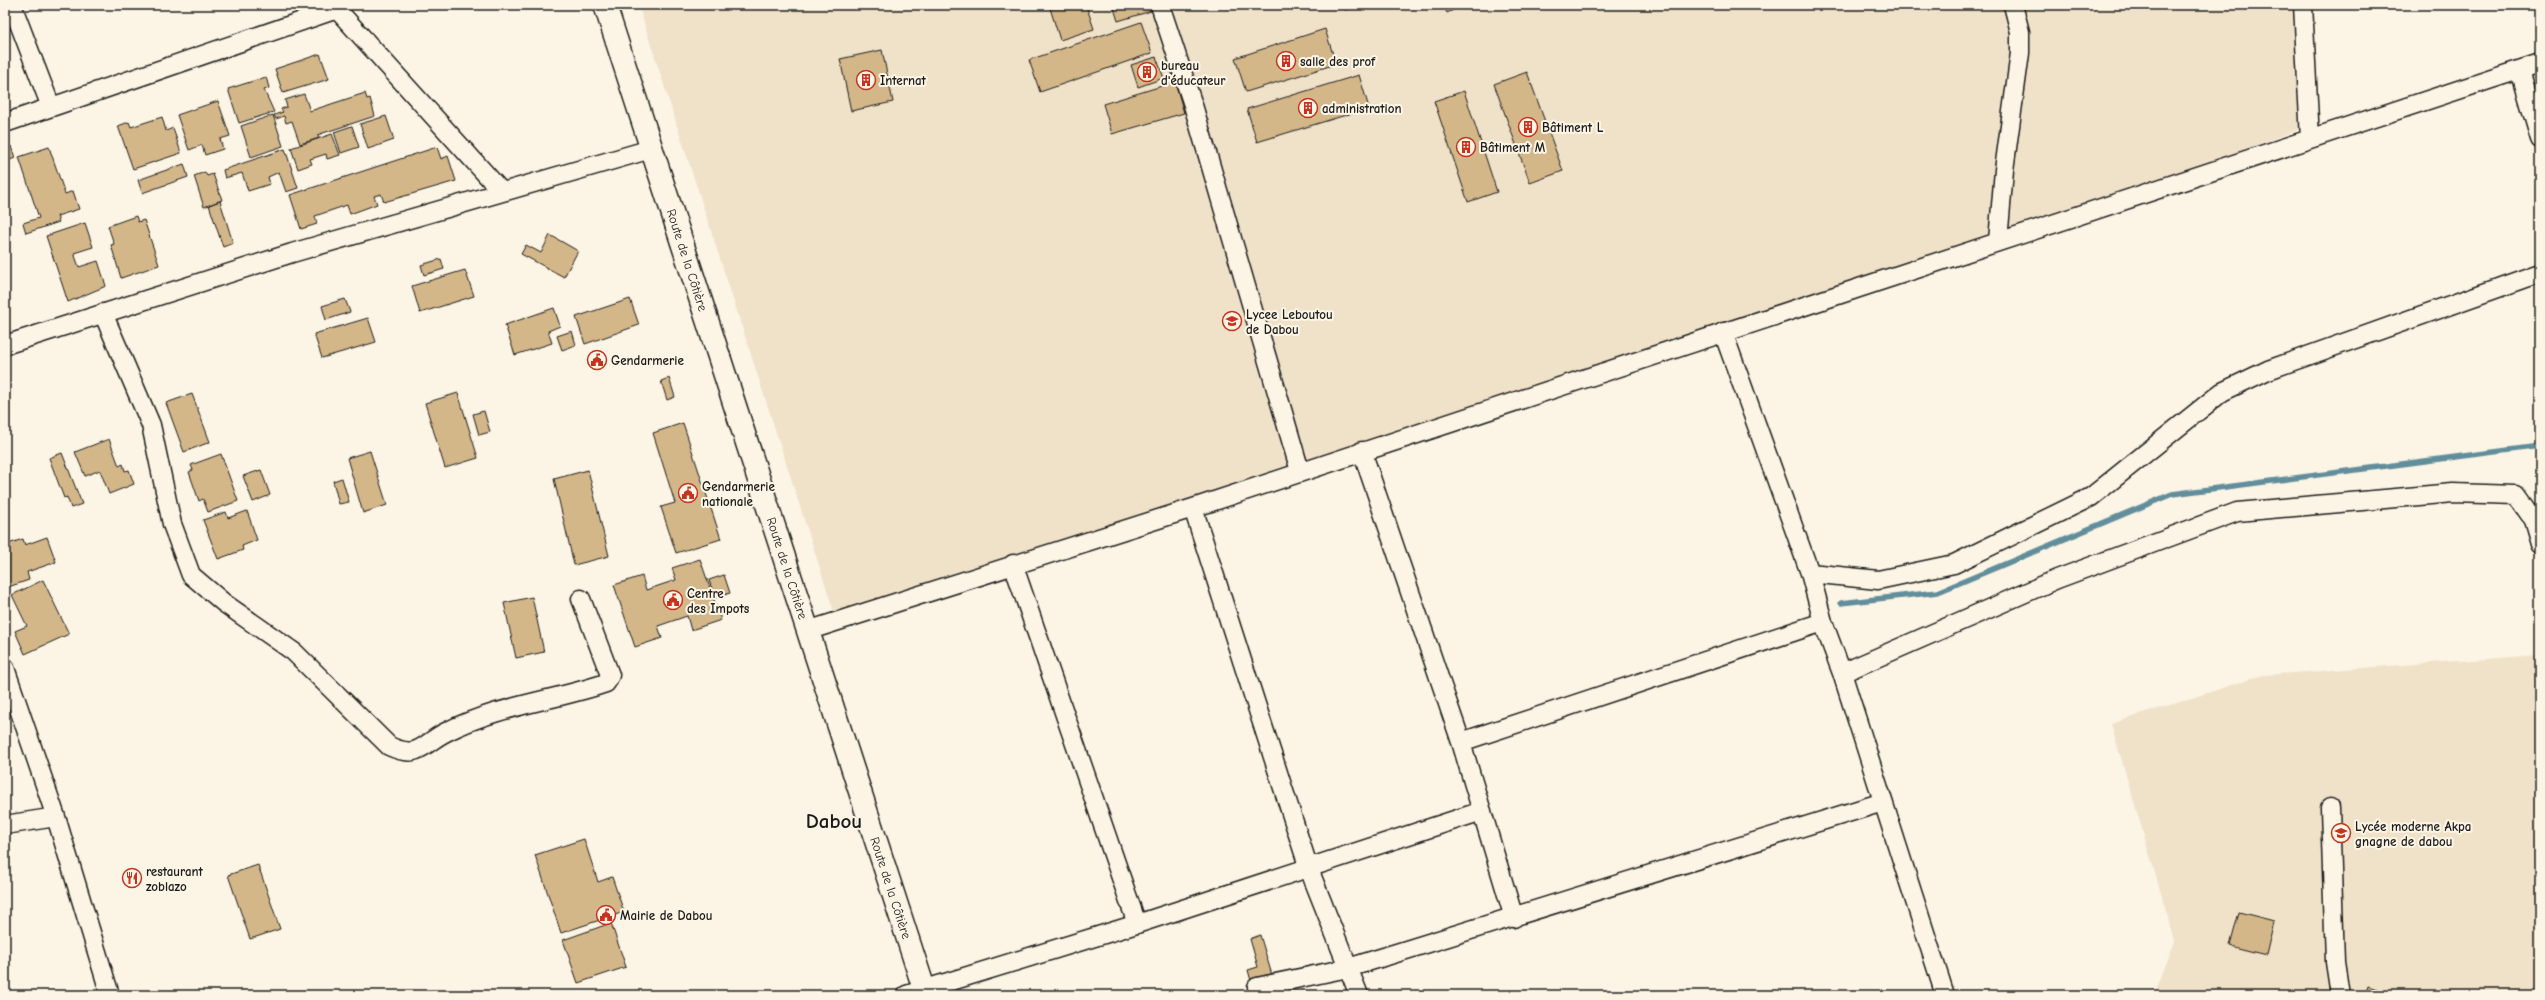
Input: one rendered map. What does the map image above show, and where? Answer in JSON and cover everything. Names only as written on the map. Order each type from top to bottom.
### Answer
[{"type":"main road","name":"Route de la Côtière","points":[[605,5],[807,631],[919,993]]},
{"type":"street","points":[[12,5],[51,107]]},
{"type":"street","points":[[1160,5],[1193,105],[1300,471]]},
{"type":"street","points":[[1998,241],[2004,170],[2020,53],[2020,32],[2013,5]]},
{"type":"street","points":[[2303,5],[2310,139]]},
{"type":"street","points":[[5,123],[335,7],[501,191]]},
{"type":"street","points":[[807,631],[1192,508],[1300,471],[2540,63]]},
{"type":"street","points":[[2520,70],[2540,139]]},
{"type":"street","points":[[5,345],[292,253],[501,191],[651,149]]},
{"type":"street","points":[[1810,573],[1878,580],[1954,564],[2091,497],[2222,392],[2268,370],[2540,273]]},
{"type":"street","points":[[103,313],[151,425],[172,524],[191,574],[224,603],[294,652],[389,746],[403,752],[416,751],[445,732],[504,709],[606,683],[610,675],[581,599]]},
{"type":"street","points":[[1723,332],[1810,573],[1823,622],[1842,672],[1945,995]]},
{"type":"street","points":[[1362,451],[1462,742],[1514,918]]},
{"type":"street","points":[[1842,672],[2057,579],[2237,512],[2452,493],[2516,495],[2533,519],[2540,542]]},
{"type":"street","points":[[1192,508],[1309,869],[1359,995]]},
{"type":"street","points":[[1013,564],[1137,924]]},
{"type":"street","points":[[1462,742],[1823,622]]},
{"type":"street","points":[[5,668],[56,817],[110,995]]},
{"type":"street","points":[[1257,987],[1348,968],[1514,918],[1883,802]]},
{"type":"street","points":[[2330,808],[2335,962],[2340,995]]},
{"type":"street","points":[[919,993],[1309,869],[1482,811]]},
{"type":"street","points":[[5,825],[56,817]]},
{"type":"shaded area","name":"Lycee Leboutou de Dabou","points":[[638,5],[2292,5],[2303,128],[2188,170],[835,615]]},
{"type":"shaded area","name":"Lycée moderne Akpa gnagne de dabou","points":[[2540,655],[2540,995],[2154,995],[2175,941],[2111,724],[2263,675]]},
{"type":"building","points":[[1049,5],[1086,5],[1094,29],[1060,40]]},
{"type":"building","points":[[1113,5],[1149,5],[1151,11],[1118,21]]},
{"type":"building","points":[[1343,5],[1362,5],[1345,10]]},
{"type":"building","points":[[1443,5],[1464,5],[1447,13]]},
{"type":"building","points":[[1141,22],[1152,53],[1040,92],[1029,60]]},
{"type":"building","name":"salle des prof","points":[[1325,29],[1336,64],[1246,92],[1235,58]]},
{"type":"building","name":"Internat","points":[[882,50],[893,102],[851,111],[840,59]]},
{"type":"building","points":[[320,54],[329,79],[283,93],[275,69]]},
{"type":"building","name":"bureau d'éducateur","points":[[1156,57],[1164,78],[1138,87],[1131,65]]},
{"type":"building","name":"Bâtiment L","points":[[1527,72],[1563,171],[1530,183],[1494,84]]},
{"type":"building","name":"administration","points":[[1359,75],[1369,108],[1257,142],[1247,109]]},
{"type":"building","points":[[266,77],[269,88],[264,90],[274,112],[239,123],[228,89]]},
{"type":"building","points":[[1175,82],[1184,113],[1112,134],[1103,104]]},
{"type":"building","name":"Bâtiment M","points":[[1464,91],[1497,192],[1468,202],[1434,101]]},
{"type":"building","points":[[365,93],[367,99],[370,98],[375,116],[317,135],[319,138],[300,144],[292,121],[286,123],[284,116],[276,119],[274,115],[283,112],[281,109],[287,107],[285,100],[304,94],[310,111]]},
{"type":"building","points":[[218,101],[230,136],[220,139],[223,149],[205,155],[202,145],[189,150],[177,115]]},
{"type":"building","points":[[273,115],[283,146],[251,157],[241,126]]},
{"type":"building","points":[[386,116],[394,140],[368,149],[360,124]]},
{"type":"building","points":[[162,117],[166,131],[173,128],[181,153],[133,169],[118,126],[129,122],[131,127]]},
{"type":"building","points":[[352,126],[359,147],[341,153],[334,132]]},
{"type":"building","points":[[332,134],[340,155],[327,159],[326,154],[310,159],[312,164],[298,169],[291,148]]},
{"type":"building","points":[[11,146],[15,158],[5,162],[5,148]]},
{"type":"building","points":[[49,147],[65,194],[73,191],[79,209],[57,216],[59,222],[26,233],[23,223],[39,218],[19,157]]},
{"type":"building","points":[[437,147],[441,159],[448,156],[456,181],[384,202],[381,194],[374,196],[377,204],[350,214],[347,205],[315,216],[317,224],[301,229],[290,195]]},
{"type":"building","points":[[285,149],[298,188],[286,192],[279,172],[268,177],[270,184],[248,191],[242,173],[225,178],[223,170]]},
{"type":"building","points":[[184,164],[188,177],[142,193],[138,180]]},
{"type":"building","points":[[205,172],[207,176],[213,174],[222,200],[204,207],[194,176]]},
{"type":"building","points":[[220,201],[233,243],[223,247],[209,205]]},
{"type":"building","points":[[136,216],[138,222],[144,220],[159,265],[121,278],[111,245],[114,244],[108,226]]},
{"type":"building","points":[[85,223],[93,247],[74,253],[79,267],[98,261],[106,286],[68,302],[46,236]]},
{"type":"building","points":[[550,235],[578,251],[564,277],[521,254],[526,245],[541,253]]},
{"type":"building","points":[[441,259],[444,269],[424,275],[421,265]]},
{"type":"building","points":[[465,270],[474,296],[420,313],[412,286]]},
{"type":"building","points":[[345,299],[350,312],[326,320],[322,306]]},
{"type":"building","points":[[630,299],[639,325],[585,344],[576,317]]},
{"type":"building","points":[[554,308],[560,326],[548,331],[552,343],[515,355],[505,325]]},
{"type":"building","points":[[368,318],[376,342],[322,358],[314,334]]},
{"type":"building","points":[[572,331],[576,345],[562,350],[557,336]]},
{"type":"building","points":[[669,378],[675,397],[667,400],[661,381]]},
{"type":"building","points":[[458,393],[478,458],[445,468],[425,403]]},
{"type":"building","points":[[192,394],[210,442],[184,452],[166,403]]},
{"type":"building","points":[[484,411],[490,432],[479,435],[473,414]]},
{"type":"building","points":[[683,423],[721,539],[676,553],[661,507],[675,503],[653,433]]},
{"type":"building","points":[[109,439],[119,466],[123,464],[125,471],[129,470],[134,484],[109,494],[100,470],[85,476],[75,452]]},
{"type":"building","points":[[370,451],[387,505],[363,513],[347,458]]},
{"type":"building","points":[[62,453],[82,504],[71,508],[67,497],[64,498],[49,458]]},
{"type":"building","points":[[221,454],[238,501],[208,512],[203,499],[199,501],[189,472],[193,470],[191,465]]},
{"type":"building","points":[[261,470],[270,495],[253,502],[243,476]]},
{"type":"building","points":[[588,470],[609,556],[574,565],[554,479]]},
{"type":"building","points":[[342,478],[349,502],[339,504],[333,481]]},
{"type":"building","points":[[247,511],[257,540],[242,546],[243,550],[218,559],[203,520],[226,512],[228,518]]},
{"type":"building","points":[[47,537],[56,562],[27,572],[29,580],[5,588],[5,545],[23,539],[25,545]]},
{"type":"building","points":[[700,559],[721,620],[691,630],[687,616],[658,626],[662,638],[635,647],[614,585],[642,576],[646,590],[676,580],[672,568]]},
{"type":"building","points":[[724,575],[730,593],[715,598],[709,580]]},
{"type":"building","points":[[43,580],[69,634],[25,654],[15,631],[27,626],[12,595]]},
{"type":"building","points":[[532,597],[544,652],[516,658],[504,603]]},
{"type":"building","points":[[584,839],[598,882],[612,877],[624,912],[561,933],[535,855]]},
{"type":"building","points":[[258,865],[280,929],[250,939],[228,875]]},
{"type":"building","points":[[2239,912],[2274,921],[2266,955],[2230,946]]},
{"type":"building","points":[[611,923],[626,967],[578,983],[563,940]]},
{"type":"building","points":[[1260,935],[1272,975],[1251,981],[1248,970],[1258,967],[1250,939]]},
{"type":"building","points":[[2369,986],[2396,995],[2366,995]]},
{"type":"waterway","points":[[1841,603],[1938,592],[2172,494],[2540,446]]},
{"type":"place","name":"salle des prof","points":[[1286,61]]},
{"type":"place","name":"bureau d'éducateur","points":[[1147,72]]},
{"type":"place","name":"Internat","points":[[866,80]]},
{"type":"place","name":"administration","points":[[1308,108]]},
{"type":"place","name":"Bâtiment L","points":[[1528,127]]},
{"type":"place","name":"Bâtiment M","points":[[1466,147]]},
{"type":"place","name":"Lycee Leboutou de Dabou","points":[[1232,321]]},
{"type":"place","name":"Gendarmerie","points":[[597,360]]},
{"type":"place","name":"Gendarmerie nationale","points":[[688,493]]},
{"type":"place","name":"Centre des Impots","points":[[673,600]]},
{"type":"place","name":"Lycée moderne Akpa gnagne de dabou","points":[[2341,833]]},
{"type":"place","name":"restaurant zoblazo","points":[[132,878]]},
{"type":"place","name":"Mairie de Dabou","points":[[606,915]]},
{"type":"district","name":"Dabou","points":[[834,821]]}]
